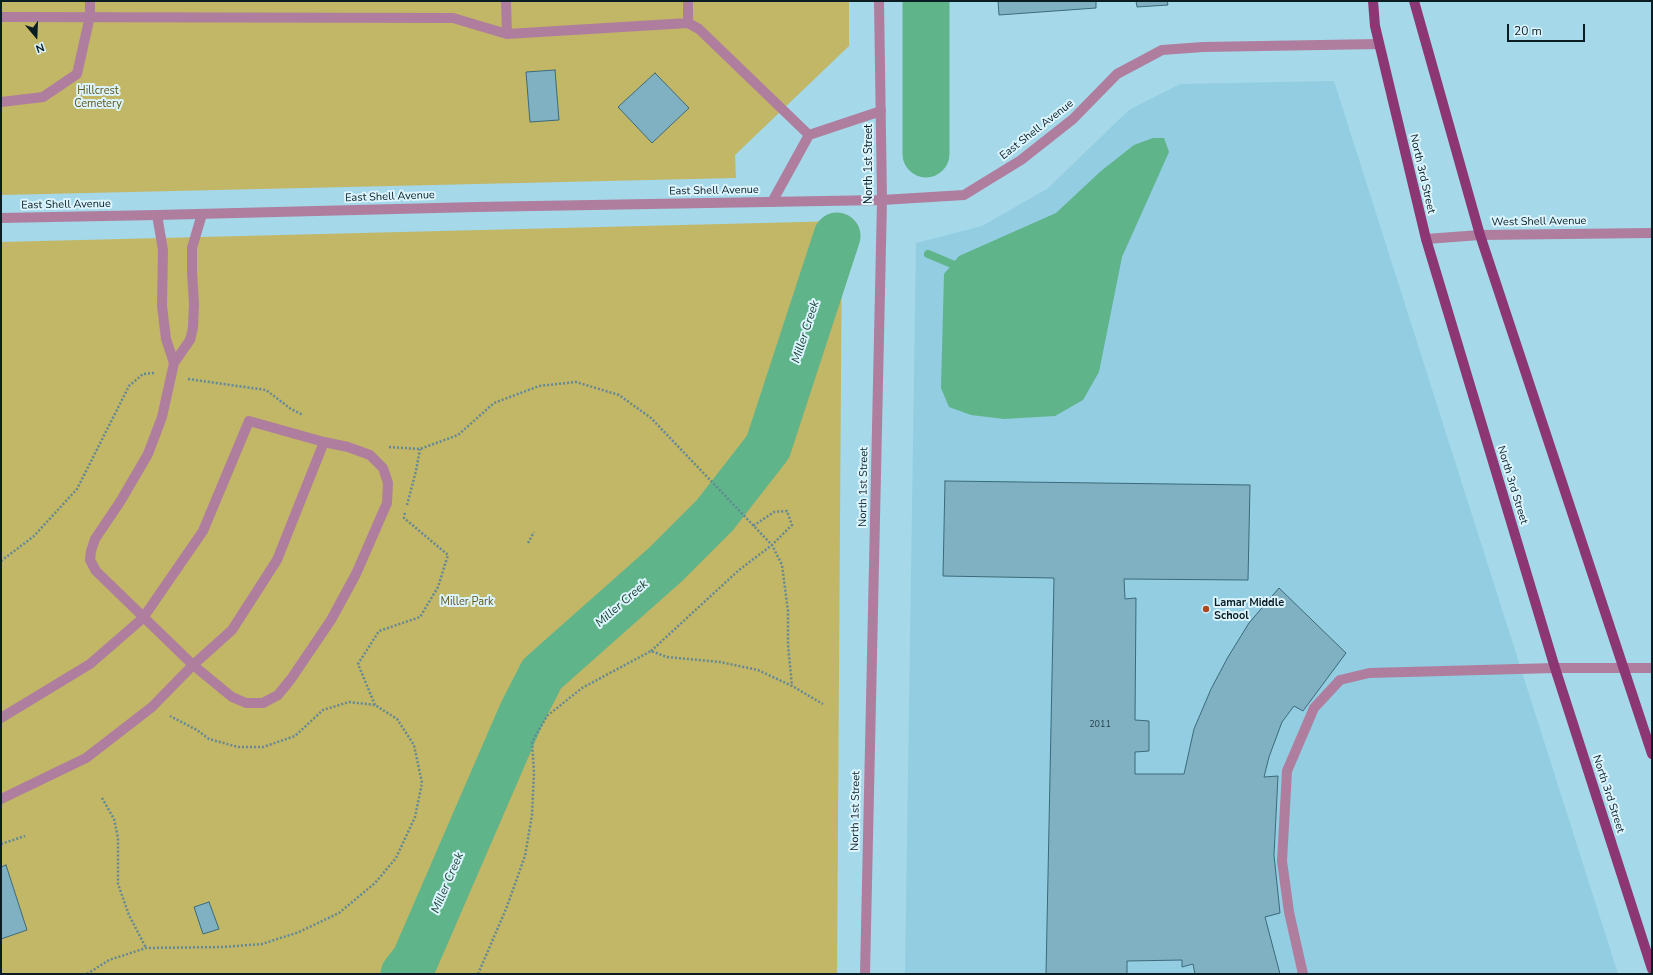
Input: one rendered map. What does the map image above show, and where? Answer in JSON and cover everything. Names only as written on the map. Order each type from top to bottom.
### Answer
[{"type":"main road","name":"North 3rd Street","points":[[1373,1],[1374,26],[1426,239],[1554,668],[1652,969]]},
{"type":"main road","points":[[1414,1],[1480,235],[1652,754]]},
{"type":"street","points":[[1,102],[43,97],[78,74],[90,16],[90,1]]},
{"type":"street","points":[[506,1],[507,34]]},
{"type":"street","points":[[688,1],[688,23]]},
{"type":"street","name":"North 1st Street","points":[[865,974],[882,200],[879,1]]},
{"type":"street","points":[[1,17],[453,18],[507,34],[688,23],[699,29],[809,135]]},
{"type":"street","name":"East Shell Avenue","points":[[1,218],[476,206],[882,200],[964,195],[1027,155],[1073,119],[1117,74],[1162,50],[1203,47],[1379,44]]},
{"type":"street","points":[[772,202],[809,135],[881,111]]},
{"type":"street","points":[[1,718],[90,664],[143,618],[203,531],[249,421],[324,442],[348,447],[370,455],[383,468],[388,483],[387,503],[356,574],[331,620],[291,680],[278,696],[263,703],[246,703],[232,697],[193,666],[143,618],[96,571],[90,560],[95,539],[120,502],[148,454],[162,417],[174,363],[190,340],[193,328],[194,304],[192,248],[202,214]]},
{"type":"street","points":[[157,215],[163,250],[162,306],[166,340],[174,363]]},
{"type":"street","name":"West Shell Avenue","points":[[1426,239],[1480,235],[1652,233]]},
{"type":"street","points":[[1,799],[86,758],[152,707],[232,630],[276,560],[324,442]]},
{"type":"street","points":[[1303,974],[1289,912],[1282,861],[1287,771],[1314,708],[1340,680],[1369,673],[1554,668],[1652,668]]},
{"type":"path","points":[[375,705],[358,664],[379,630],[420,617],[438,587],[448,555],[404,518],[420,449]]},
{"type":"path","points":[[710,479],[772,545],[782,565],[788,611],[788,645],[792,686]]},
{"type":"path","points":[[478,974],[506,909],[525,856],[532,816],[534,772],[532,742],[547,716],[582,688],[651,651],[738,570],[772,545],[792,525],[787,511],[774,512],[752,525]]},
{"type":"path","points":[[528,543],[534,532]]},
{"type":"path","points":[[651,651],[667,657],[720,662],[758,670],[792,686],[823,704]]},
{"type":"path","points":[[87,974],[109,960],[146,948],[223,947],[262,944],[299,932],[340,913],[375,883],[396,858],[415,817],[422,783],[414,746],[397,719],[375,705],[349,702],[323,710],[294,736],[263,747],[238,747],[209,739],[197,730],[152,707]]},
{"type":"path","points":[[102,798],[114,819],[118,838],[118,884],[129,915],[146,948]]},
{"type":"path","points":[[1,844],[26,836]]},
{"type":"shaded area","name":"Lamar Middle School","points":[[1334,81],[1618,974],[905,974],[916,243],[982,226],[1047,189],[1129,110],[1180,84]]},
{"type":"shaded area","points":[[1153,138],[1164,138],[1169,152],[1122,257],[1099,372],[1083,400],[1055,416],[1004,419],[971,415],[949,407],[941,388],[944,274],[959,256],[1056,213],[1101,171],[1134,145]]},
{"type":"green space","name":"Hillcrest Cemetery","points":[[1,1],[849,1],[849,46],[735,155],[736,178],[1,195]]},
{"type":"green space","name":"Miller Park","points":[[842,221],[837,974],[1,974],[1,242]]},
{"type":"building","points":[[998,1],[1096,1],[1096,8],[999,15]]},
{"type":"building","points":[[1136,1],[1167,1],[1168,5],[1137,7]]},
{"type":"building","points":[[555,70],[559,120],[530,122],[526,72]]},
{"type":"building","points":[[655,73],[689,108],[652,143],[618,107]]},
{"type":"building","points":[[945,481],[1250,485],[1248,580],[1124,579],[1125,599],[1136,598],[1135,720],[1149,721],[1149,751],[1135,752],[1135,774],[1184,774],[1194,729],[1211,689],[1228,657],[1249,623],[1279,588],[1346,653],[1303,711],[1294,706],[1282,722],[1269,757],[1264,777],[1278,776],[1274,855],[1280,913],[1265,917],[1280,974],[1195,974],[1193,964],[1182,967],[1182,960],[1127,961],[1127,974],[1046,974],[1054,578],[943,576]]},
{"type":"building","points":[[6,865],[27,930],[1,939],[1,867]]},
{"type":"building","points":[[209,902],[219,929],[203,934],[194,907]]},
{"type":"waterway","name":"Miller Creek","points":[[926,1],[926,154]]},
{"type":"waterway","name":"Miller Creek","points":[[404,974],[415,960],[522,713],[542,674],[665,565],[715,515],[768,447],[837,236]]},
{"type":"waterway","points":[[928,254],[952,264],[960,270]]},
{"type":"place","name":"Lamar Middle School","points":[[1206,609]]}]
